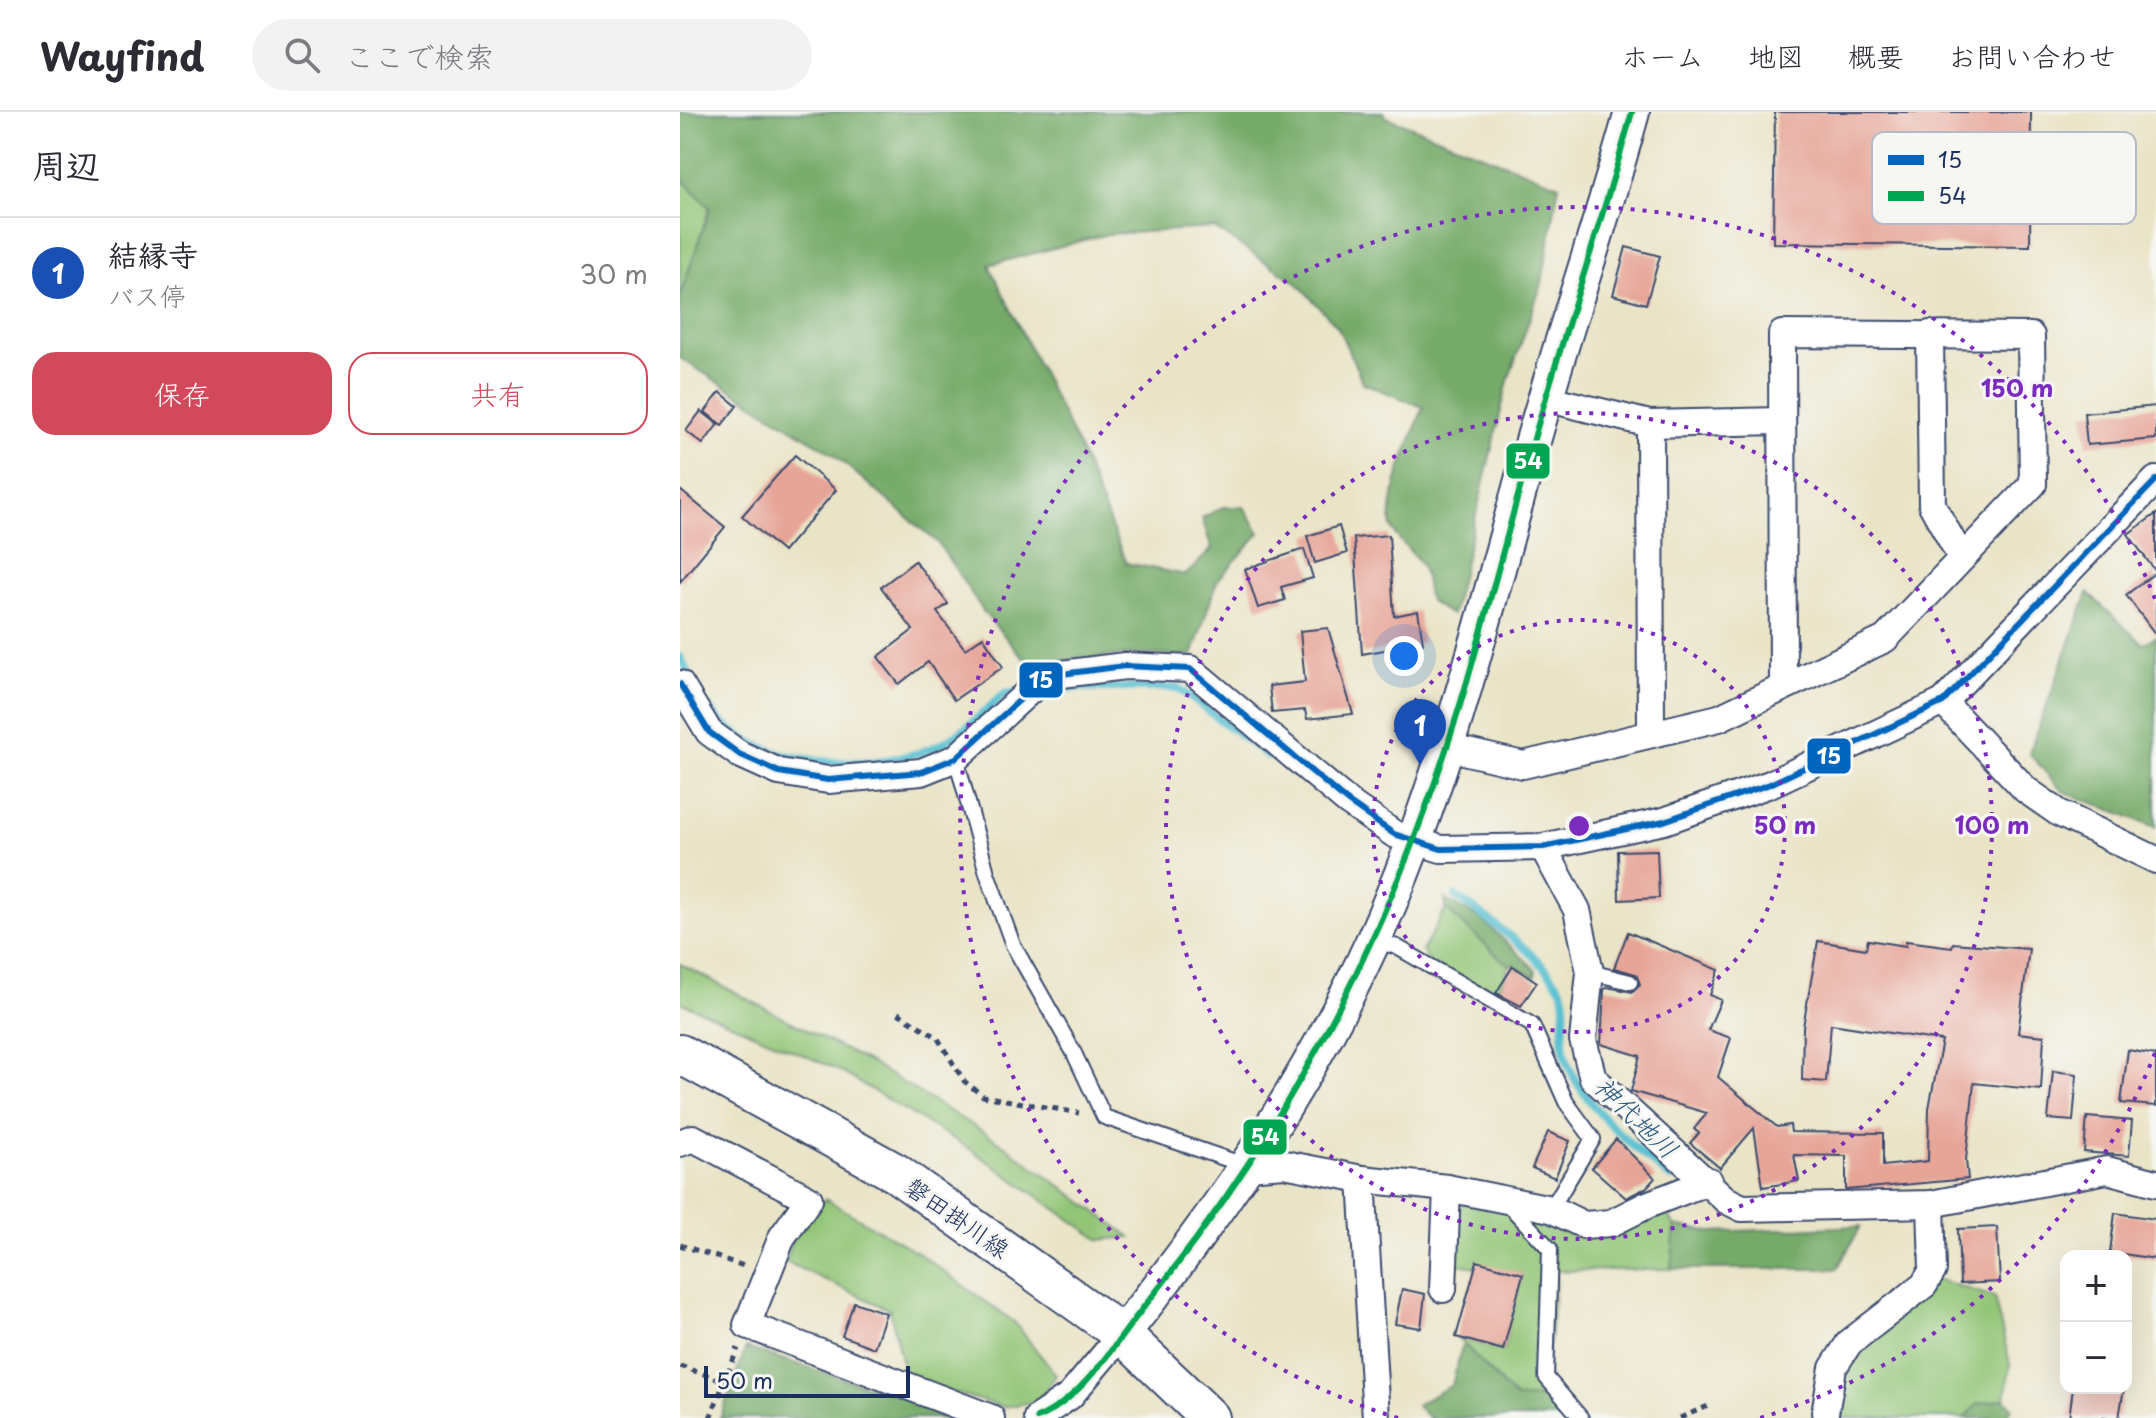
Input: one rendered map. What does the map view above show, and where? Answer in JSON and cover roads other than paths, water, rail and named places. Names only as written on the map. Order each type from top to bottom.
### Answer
[{"type":"main road","name":"磐田掛川線","points":[[680,1054],[896,1173],[1122,1334],[1210,1418]]},
{"type":"street","points":[[1037,1418],[1070,1396],[1196,1242],[1248,1167],[1323,1040],[1374,940],[1413,843],[1446,747],[1545,398],[1632,112]]},
{"type":"street","points":[[1446,747],[1523,765],[1719,718],[1885,639],[2033,484],[2031,336],[1782,334],[1783,686]]},
{"type":"street","points":[[1930,334],[1932,505],[1961,557]]},
{"type":"street","points":[[1545,398],[1650,424],[1780,421]]},
{"type":"street","points":[[1650,424],[1651,734]]},
{"type":"street","points":[[680,684],[709,732],[739,754],[779,772],[828,780],[921,772],[956,758],[1046,676],[1125,666],[1190,669],[1348,802],[1413,843],[1441,849],[1543,847],[1664,821],[1770,784],[1943,702],[2156,480]]},
{"type":"street","points":[[1943,702],[2026,790],[2059,813],[2156,860]]},
{"type":"street","points":[[1543,847],[1577,910],[1590,972],[1583,1040],[1593,1078],[1709,1181],[1726,1200],[1742,1208],[1931,1204],[2107,1170],[2156,1183]]},
{"type":"street","points":[[680,1143],[693,1138],[809,1199],[782,1237],[747,1325],[991,1418]]},
{"type":"street","points":[[1248,1167],[1284,1164],[1362,1179],[1447,1188],[1551,1209],[1584,1225],[1611,1223],[1709,1181]]},
{"type":"street","points":[[1362,1179],[1376,1418]]},
{"type":"street","points":[[1443,1289],[1447,1188]]},
{"type":"street","points":[[1825,1413],[1833,1368],[1849,1343],[1924,1285],[1933,1270],[1931,1204]]},
{"type":"lane","points":[[956,758],[987,873],[1013,945],[1073,1051],[1104,1117],[1248,1167]]},
{"type":"lane","points":[[1374,940],[1397,947],[1532,1025],[1566,1102],[1593,1139],[1551,1209]]},
{"type":"lane","points":[[1590,972],[1630,982]]},
{"type":"lane","points":[[1503,1199],[1550,1249],[1546,1377],[1581,1418]]},
{"type":"waterway","name":"神代地川","points":[[680,657],[694,684]]},
{"type":"waterway","name":"神代地川","points":[[1043,688],[1178,688],[1268,756]]},
{"type":"waterway","name":"神代地川","points":[[704,703],[730,729],[751,742],[777,752],[805,759],[864,762],[893,759],[943,743],[968,726],[1005,693],[1017,691]]},
{"type":"waterway","name":"神代地川","points":[[1456,896],[1513,939],[1552,976],[1564,995],[1564,1049],[1579,1085],[1606,1120],[1671,1178]]},
{"type":"place","name":"結縁寺","points":[[1420,765]]}]
